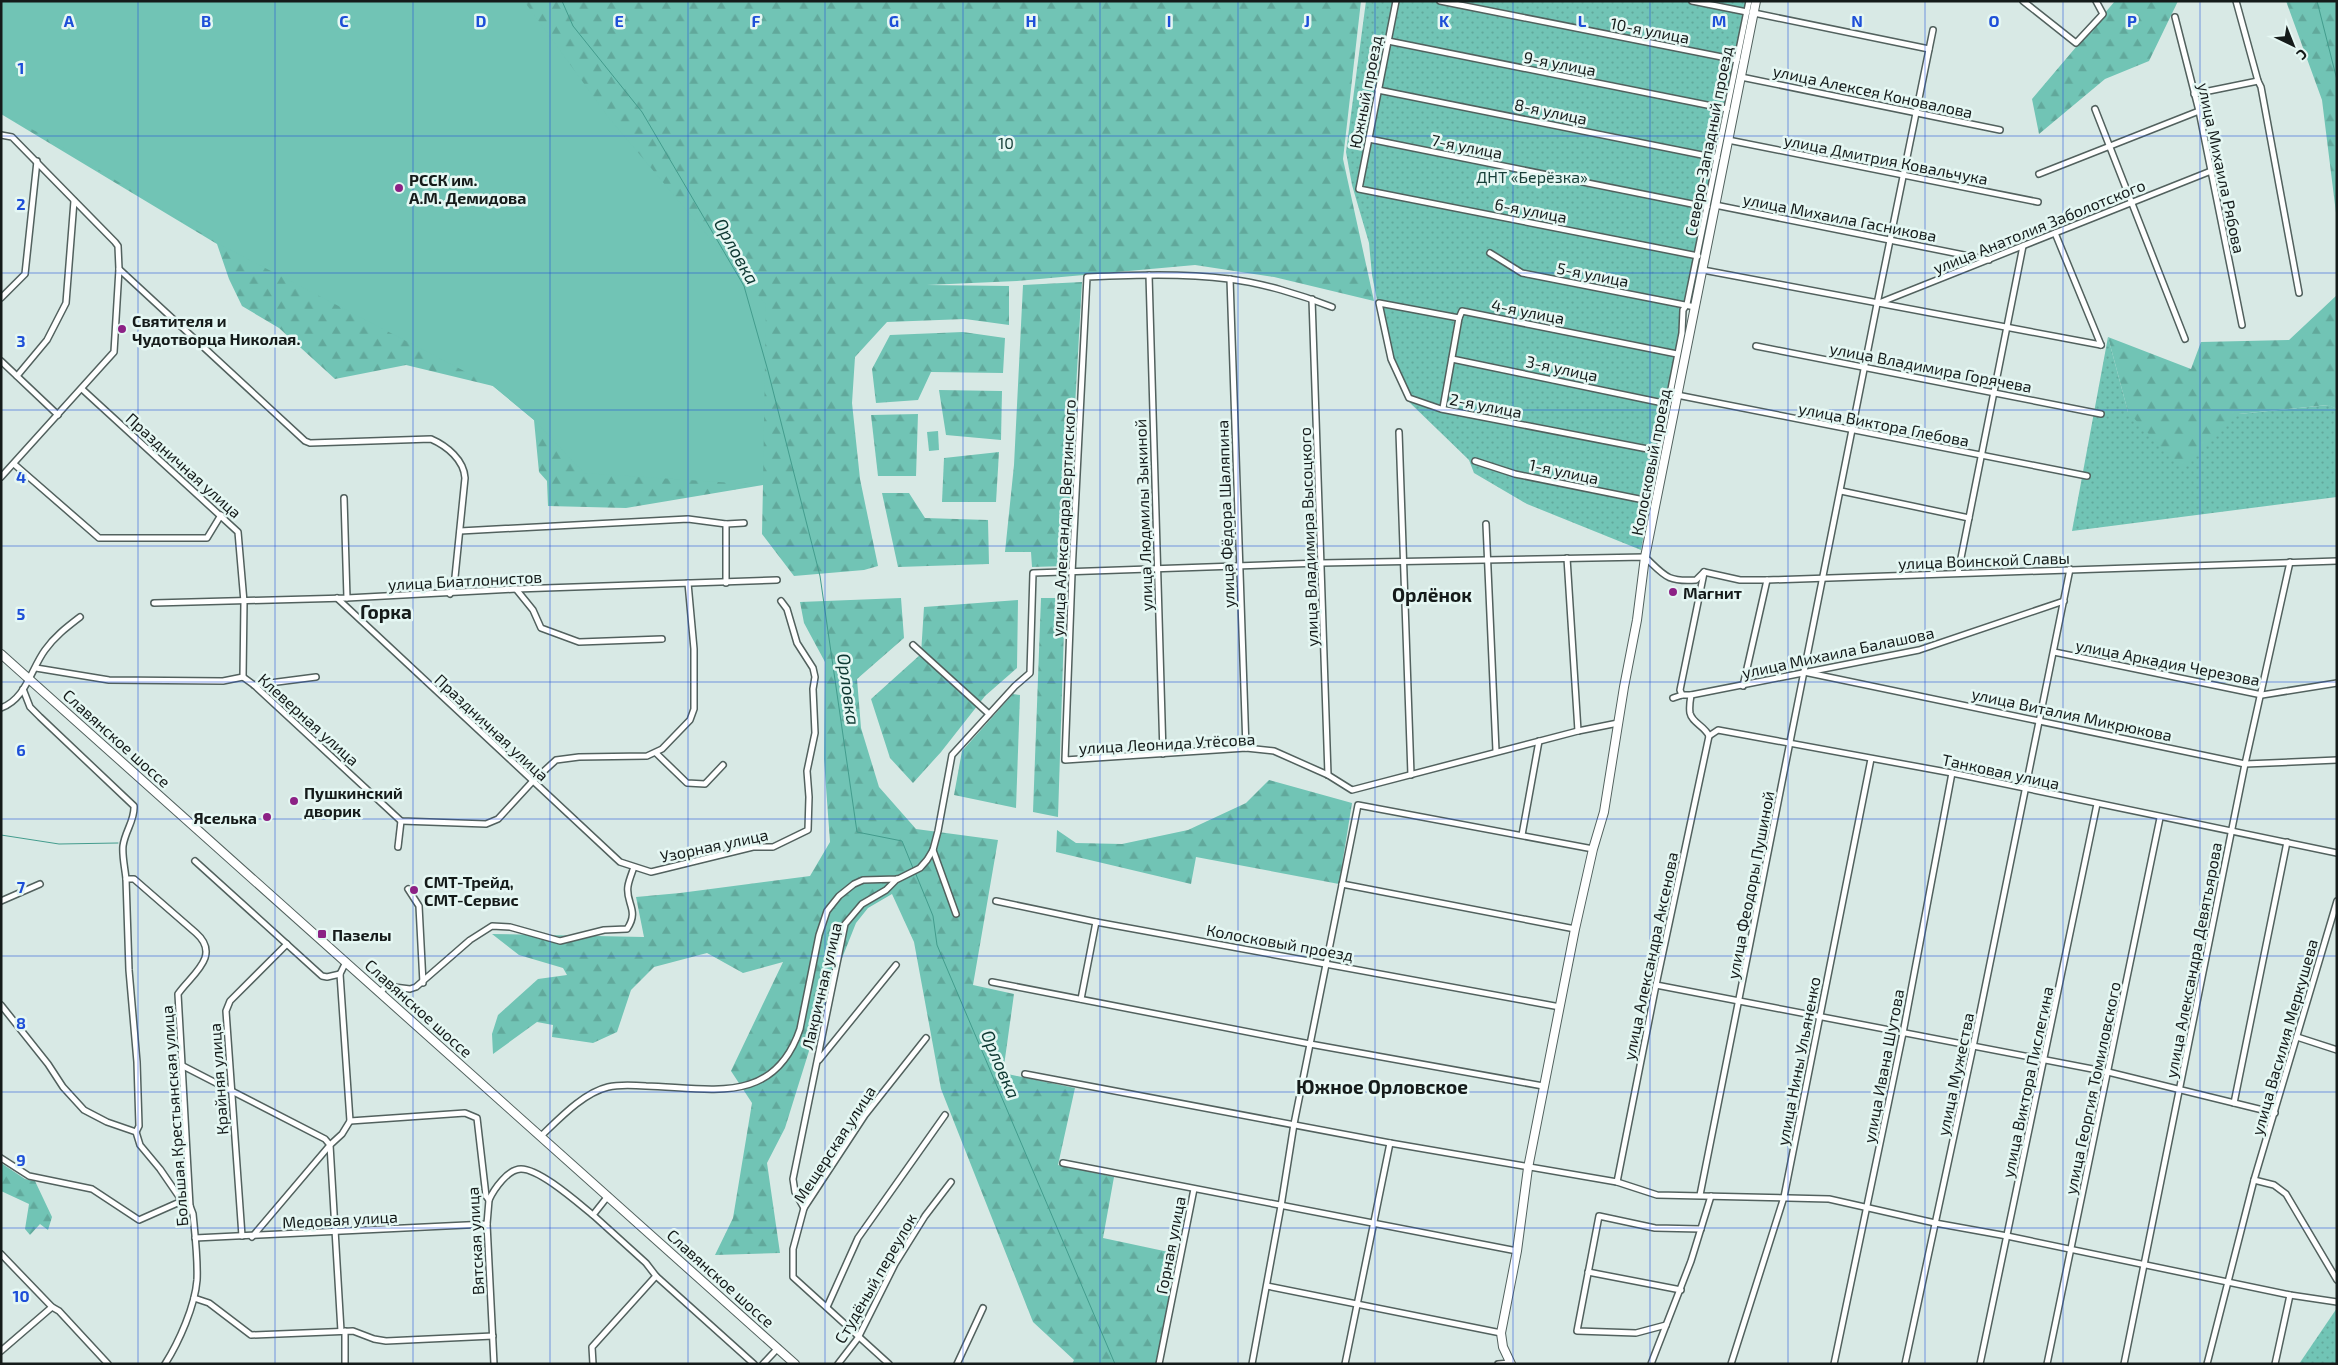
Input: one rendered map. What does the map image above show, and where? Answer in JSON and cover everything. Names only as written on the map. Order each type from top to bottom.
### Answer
[{"type":"street","name":"Южный проезд","points":[[1359,189],[1396,1]]},
{"type":"street","name":"10-я улица","points":[[1440,1],[1737,60]]},
{"type":"street","points":[[1692,1],[1929,49]]},
{"type":"street","name":"Северо-Западный проезд","points":[[1649,501],[1682,333],[1683,310],[1687,304],[1711,206],[1727,109],[1737,60],[1750,13],[1749,1]]},
{"type":"street","name":"Колосковый проезд","points":[[1510,1364],[1503,1347],[1501,1333],[1517,1251],[1528,1168],[1575,929],[1593,849],[1604,812],[1646,557],[1676,395],[1703,270],[1711,206],[1728,140],[1741,77],[1750,13],[1756,1]]},
{"type":"street","points":[[2023,1],[2076,43],[2103,14],[2096,1]]},
{"type":"street","points":[[2236,1],[2258,81],[2262,87],[2299,292]]},
{"type":"street","name":"улица Михаила Рябова","points":[[2175,17],[2199,111],[2242,325]]},
{"type":"street","name":"улица Феодоры Пушиной","points":[[1700,1195],[1933,30]]},
{"type":"street","name":"9-я улица","points":[[1388,41],[1727,109]]},
{"type":"street","name":"улица Алексея Коновалова","points":[[1741,77],[2000,130]]},
{"type":"street","points":[[2194,94],[2258,81]]},
{"type":"street","name":"8-я улица","points":[[1378,90],[1718,158]]},
{"type":"street","points":[[2095,109],[2185,339]]},
{"type":"street","points":[[2039,174],[2110,148],[2199,111]]},
{"type":"street","points":[[1,134],[12,137],[115,242],[118,246],[120,269],[115,347],[111,356],[1,478]]},
{"type":"street","name":"7-я улица","points":[[1369,139],[1711,206]]},
{"type":"street","name":"улица Дмитрия Ковальчука","points":[[1728,140],[2038,202]]},
{"type":"street","points":[[1,298],[25,274],[37,161]]},
{"type":"street","name":"улица Анатолия Заболотского","points":[[1877,304],[2211,171]]},
{"type":"street","name":"6-я улица","points":[[1359,189],[1698,256]]},
{"type":"street","points":[[17,376],[47,340],[66,303],[74,201]]},
{"type":"street","name":"улица Михаила Гасникова","points":[[1711,206],[1890,239],[1989,260]]},
{"type":"street","points":[[1703,270],[2101,346],[2056,233]]},
{"type":"street","points":[[1958,574],[2023,246]]},
{"type":"street","name":"5-я улица","points":[[1490,253],[1522,273],[1695,307]]},
{"type":"street","points":[[120,269],[305,441],[310,443],[430,439],[443,446],[464,468],[454,587],[450,594]]},
{"type":"street","points":[[1149,275],[1230,279],[1312,299],[1332,307]]},
{"type":"street","name":"улица Александра Вертинского","points":[[1065,760],[1072,573],[1087,277],[1149,275]]},
{"type":"street","name":"улица Людмилы Зыкиной","points":[[1149,275],[1163,754]]},
{"type":"street","name":"улица Фёдора Шаляпина","points":[[1230,279],[1246,748]]},
{"type":"street","name":"улица Владимира Высоцкого","points":[[1312,299],[1328,775]]},
{"type":"street","name":"4-я улица","points":[[1379,303],[1459,318],[1462,311],[1677,354]]},
{"type":"street","name":"2-я улица","points":[[1379,303],[1391,359],[1409,398],[1443,408],[1658,451]]},
{"type":"street","points":[[1443,408],[1459,318]]},
{"type":"street","name":"улица Владимира Горячева","points":[[1756,346],[1865,366],[2100,414]]},
{"type":"street","name":"3-я улица","points":[[1452,359],[1668,404]]},
{"type":"street","points":[[1,361],[58,415]]},
{"type":"street","name":"Праздничная улица","points":[[82,389],[238,532],[244,602],[243,677]]},
{"type":"street","name":"улица Виктора Глебова","points":[[1676,395],[2087,476]]},
{"type":"street","points":[[1399,432],[1411,775]]},
{"type":"street","name":"1-я улица","points":[[1475,461],[1515,474],[1649,501]]},
{"type":"street","points":[[14,464],[99,538],[207,538],[221,516]]},
{"type":"street","points":[[1841,491],[1969,518]]},
{"type":"street","points":[[344,498],[347,598]]},
{"type":"street","points":[[460,530],[688,519],[726,524],[744,523]]},
{"type":"street","points":[[726,524],[726,583]]},
{"type":"street","points":[[1486,524],[1486,560],[1496,752]]},
{"type":"street","points":[[541,1136],[578,1103],[608,1087],[629,1085],[723,1089],[748,1086],[773,1073],[790,1053],[798,1036],[819,934],[827,911],[839,896],[854,884],[863,880],[898,879],[920,868],[933,850],[952,755],[1015,686],[1030,673],[1033,573],[1321,563],[1403,563],[1646,557],[1662,575],[1673,580],[1696,580],[1704,572]]},
{"type":"street","points":[[1567,558],[1578,731]]},
{"type":"street","name":"улица Воинской Славы","points":[[1704,572],[1740,580],[1768,580],[2337,561]]},
{"type":"street","name":"улица Александра Девятьярова","points":[[2124,1364],[2232,831],[2290,562]]},
{"type":"street","name":"улица Мужества","points":[[1905,1364],[1973,1048],[2070,569]]},
{"type":"street","points":[[1682,695],[1680,690],[1704,572]]},
{"type":"street","name":"улица Биатлонистов","points":[[154,603],[244,602],[450,594],[516,589],[777,580]]},
{"type":"street","points":[[1743,686],[1768,580]]},
{"type":"street","points":[[398,847],[402,822],[486,824],[498,819],[532,782],[556,760],[579,757],[648,756],[656,753],[693,715],[694,648],[688,582]]},
{"type":"street","points":[[516,589],[533,610],[541,628],[573,641],[662,639]]},
{"type":"street","name":"Праздничная улица","points":[[337,598],[532,782],[620,862],[634,867]]},
{"type":"street","name":"Узорная улица","points":[[634,867],[651,872],[753,847],[773,847],[808,830],[809,797],[807,771],[815,733],[813,689],[815,677],[813,668],[797,643],[787,609],[781,601]]},
{"type":"street","name":"улица Михаила Балашова","points":[[1673,698],[1743,686],[1919,650],[2064,601]]},
{"type":"street","points":[[1,708],[9,705],[24,689],[44,651],[56,636],[80,617]]},
{"type":"street","points":[[913,645],[989,714]]},
{"type":"street","name":"улица Аркадия Черезова","points":[[2054,652],[2262,695],[2337,683]]},
{"type":"street","name":"Славянское шоссе","points":[[1,654],[29,677],[795,1364]]},
{"type":"street","points":[[36,668],[109,680],[223,681],[243,677]]},
{"type":"street","name":"улица Виталия Микрюкова","points":[[1804,672],[2039,719],[2246,764],[2337,760]]},
{"type":"street","name":"Клеверная улица","points":[[243,677],[254,685],[402,822]]},
{"type":"street","points":[[254,685],[316,678]]},
{"type":"street","name":"Большая Крестьянская улица","points":[[24,689],[30,707],[134,806],[135,815],[125,835],[123,848],[126,878],[129,970],[138,1062],[139,1126],[136,1132]]},
{"type":"street","points":[[1690,695],[1690,714],[1693,720],[1706,730],[1709,736]]},
{"type":"street","name":"улица Леонида Утёсова","points":[[1065,760],[1246,748],[1274,751],[1328,775],[1352,790],[1578,731],[1618,723]]},
{"type":"street","name":"Танковая улица","points":[[1709,736],[1718,730],[1791,742],[1952,773],[2160,818],[2337,853]]},
{"type":"street","name":"улица Александра Аксенова","points":[[1617,1182],[1656,985],[1709,736]]},
{"type":"street","points":[[1522,835],[1539,741]]},
{"type":"street","points":[[656,753],[688,783],[704,784],[723,765]]},
{"type":"street","name":"улица Нины Ульяненко","points":[[1731,1364],[1784,1197],[1871,758]]},
{"type":"street","name":"улица Ивана Шутова","points":[[1834,1364],[1903,1033],[1952,773]]},
{"type":"street","name":"улица Виктора Пислегина","points":[[1980,1364],[2098,804]]},
{"type":"street","points":[[1252,1364],[1294,1124],[1358,805],[1593,849]]},
{"type":"street","name":"улица Георгия Томиловского","points":[[2047,1364],[2160,818]]},
{"type":"street","name":"улица Василия Меркушева","points":[[2234,1103],[2287,842]]},
{"type":"street","points":[[933,850],[956,914]]},
{"type":"street","points":[[195,862],[322,976],[328,977],[340,974]]},
{"type":"street","points":[[380,992],[386,986],[410,989],[424,983],[470,940],[492,926],[510,927],[560,941],[604,930],[628,928],[632,922],[633,913],[627,887],[634,867]]},
{"type":"street","name":"Большая Крестьянская улица","points":[[126,878],[134,879],[201,938],[205,948],[205,961],[178,994],[190,1206],[193,1214],[197,1279],[194,1298],[185,1325],[165,1364]]},
{"type":"street","name":"Лакричная улица","points":[[804,1208],[795,1192],[793,1179],[845,924],[862,904],[886,890],[898,879]]},
{"type":"street","points":[[1,901],[40,884]]},
{"type":"street","points":[[1342,884],[1575,929]]},
{"type":"street","points":[[408,889],[420,906],[424,983]]},
{"type":"street","name":"Колосковый проезд","points":[[996,901],[1096,922],[1560,1007]]},
{"type":"street","name":"улица Василия Меркушева","points":[[2207,1364],[2226,1282],[2254,1180],[2337,901]]},
{"type":"street","points":[[1081,999],[1096,922]]},
{"type":"street","name":"Крайняя улица","points":[[242,1236],[226,1018],[230,1001],[287,944]]},
{"type":"street","points":[[252,1237],[330,1145],[342,1134],[350,1121],[340,974],[346,962]]},
{"type":"street","name":"Лакричная улица","points":[[817,1063],[896,965]]},
{"type":"street","points":[[992,982],[1310,1044],[1543,1086]]},
{"type":"street","points":[[1656,985],[1973,1048],[1992,1049],[2108,1072],[2275,1113]]},
{"type":"street","points":[[1,1005],[48,1064],[63,1087],[84,1110],[107,1122],[136,1132],[140,1145],[160,1168],[182,1202],[190,1206]]},
{"type":"street","points":[[2297,1037],[2337,1050]]},
{"type":"street","name":"Мещерская улица","points":[[827,1307],[793,1277],[793,1249],[804,1208],[865,1115],[926,1038]]},
{"type":"street","points":[[183,1066],[324,1139],[330,1145],[345,1364]]},
{"type":"street","points":[[1025,1074],[1390,1143],[1617,1182],[1657,1195],[1829,1199],[1935,1223],[2072,1249],[2290,1295],[2337,1302]]},
{"type":"street","name":"Вятская улица","points":[[350,1121],[465,1113],[477,1118],[481,1136],[486,1196],[489,1200],[487,1224],[494,1364]]},
{"type":"street","points":[[889,1364],[827,1307],[858,1238],[945,1115]]},
{"type":"street","points":[[1345,1364],[1390,1143]]},
{"type":"street","points":[[1,1158],[29,1176],[92,1189],[139,1220],[182,1202]]},
{"type":"street","points":[[1063,1163],[1194,1189]]},
{"type":"street","points":[[489,1200],[510,1173],[522,1169],[529,1170],[555,1185],[593,1215],[646,1263],[656,1276],[754,1364]]},
{"type":"street","points":[[2254,1180],[2274,1185],[2286,1194],[2337,1280]]},
{"type":"street","name":"Студёный переулок","points":[[838,1364],[859,1336],[896,1264],[925,1216],[951,1182]]},
{"type":"street","name":"Горная улица","points":[[1159,1364],[1194,1189],[1517,1251]]},
{"type":"street","points":[[593,1215],[608,1196]]},
{"type":"street","points":[[1651,1364],[1681,1290],[1711,1196]]},
{"type":"street","points":[[1666,1326],[1636,1333],[1577,1331],[1599,1216],[1655,1228],[1701,1229]]},
{"type":"street","name":"Медовая улица","points":[[195,1238],[252,1237],[487,1224]]},
{"type":"street","points":[[1,1254],[52,1307],[59,1311],[108,1364]]},
{"type":"street","points":[[1588,1272],[1681,1290]]},
{"type":"street","points":[[593,1364],[592,1347],[656,1276]]},
{"type":"street","points":[[1266,1286],[1501,1333]]},
{"type":"street","points":[[2275,1364],[2290,1295]]},
{"type":"street","points":[[194,1298],[209,1302],[251,1335],[353,1331],[369,1338],[386,1341],[493,1336]]},
{"type":"street","points":[[1,1351],[52,1307]]},
{"type":"street","points":[[957,1364],[983,1308]]},
{"type":"street","points":[[763,1364],[778,1348]]},
{"type":"street","points":[[1498,1364],[1510,1364]]},
{"type":"green space","name":"РССК им. А.М. Демидова","points":[[1,1],[524,1],[609,118],[766,305],[763,485],[584,473],[534,420],[493,386],[219,244],[39,133],[1,113]]},
{"type":"green space","name":"10","points":[[76,1],[1361,1],[1343,159],[1374,301],[1274,277],[1195,265],[1017,281],[927,285],[1009,286],[1009,325],[965,319],[887,322],[855,357],[852,403],[860,479],[878,566],[864,570],[794,576],[762,534],[763,485],[626,508],[548,506],[547,481],[539,472],[534,420],[493,386],[406,365],[335,379],[279,328],[242,306],[229,279],[217,244],[1,114],[1,53]]},
{"type":"green space","name":"ДНТ «Берёзка»","points":[[1366,1],[1747,1],[1704,209],[1641,550],[1527,504],[1474,473],[1469,460],[1408,401],[1389,360],[1372,275],[1369,243],[1352,185],[1346,152]]},
{"type":"green space","points":[[2115,1],[2178,1],[2149,61],[2105,79],[2039,134],[2032,99]]},
{"type":"green space","points":[[2286,1],[2337,1],[2337,221],[2322,100]]},
{"type":"green space","points":[[1082,282],[1066,566],[1032,567],[1031,552],[1005,552],[1014,465],[1023,285]]},
{"type":"green space","points":[[2337,295],[2337,409],[2328,405],[2239,414],[2182,469],[2128,412],[2108,337],[2191,369],[2201,342],[2289,340]]},
{"type":"green space","points":[[963,332],[1005,338],[1003,373],[931,372],[918,400],[876,403],[872,369],[890,335]]},
{"type":"green space","points":[[2108,337],[2128,412],[2239,414],[2329,405],[2337,409],[2337,497],[2072,531]]},
{"type":"green space","points":[[939,390],[1002,391],[1001,440],[946,435]]},
{"type":"green space","points":[[918,414],[916,476],[878,476],[871,415]]},
{"type":"green space","points":[[938,431],[939,450],[929,451],[927,432]]},
{"type":"green space","points":[[999,452],[996,502],[942,502],[944,458]]},
{"type":"green space","points":[[882,493],[909,493],[925,518],[988,520],[989,564],[898,567]]},
{"type":"green space","points":[[901,598],[904,638],[857,679],[861,728],[879,787],[916,829],[998,840],[973,985],[1014,994],[1003,1073],[1075,1088],[1058,1165],[1114,1177],[1103,1238],[1178,1254],[1157,1364],[1072,1364],[1074,1360],[1033,1322],[941,1089],[914,942],[892,894],[868,908],[856,923],[823,1006],[785,1128],[767,1163],[780,1253],[715,1255],[733,1218],[752,1103],[731,1071],[783,962],[743,973],[707,953],[654,967],[631,990],[617,1032],[593,1043],[552,1037],[553,1025],[537,1022],[493,1054],[492,1034],[498,1015],[538,979],[567,975],[563,968],[519,955],[492,934],[644,937],[636,897],[810,876],[830,842],[824,759],[825,662],[804,623],[800,602]]},
{"type":"green space","points":[[1041,598],[1065,598],[1058,817],[1033,812]]},
{"type":"green space","points":[[1018,600],[1017,668],[985,696],[941,752],[913,783],[890,758],[871,699],[921,654],[924,607]]},
{"type":"green space","points":[[1013,694],[1020,695],[1016,808],[954,795],[962,751]]},
{"type":"green space","points":[[1269,780],[1352,803],[1339,884],[1196,857],[1191,884],[1056,852],[1057,830],[1076,843],[1122,844],[1188,830],[1246,803]]},
{"type":"green space","points":[[1,1163],[25,1179],[35,1181],[52,1217],[48,1230],[40,1224],[30,1235],[25,1229],[29,1204],[1,1191]]},
{"type":"green space","points":[[2337,1308],[2337,1364],[2299,1364]]},
{"type":"waterway","name":"Орловка","points":[[562,1],[573,26],[642,112],[744,286],[768,371],[820,576],[857,832],[902,841],[913,868]]},
{"type":"waterway","points":[[2317,1],[2337,80]]},
{"type":"waterway","points":[[1,835],[59,844],[118,843]]},
{"type":"waterway","name":"Орловка","points":[[915,872],[933,916],[937,945],[1115,1364]]},
{"type":"place","name":"РССК им. А.М. Демидова","points":[[399,188]]},
{"type":"place","name":"Святителя и Чудотворца Николая.","points":[[122,329]]},
{"type":"place","name":"Магнит","points":[[1673,592]]},
{"type":"place","name":"Пушкинский дворик","points":[[294,801]]},
{"type":"place","name":"Яселька","points":[[267,817]]},
{"type":"place","name":"СМТ-Трейд, СМТ-Сервис","points":[[414,890]]},
{"type":"place","name":"Пазелы","points":[[322,934]]},
{"type":"district","name":"Орлёнок","points":[[1432,594]]},
{"type":"district","name":"Горка","points":[[386,611]]},
{"type":"district","name":"Южное Орловское","points":[[1382,1086]]}]
